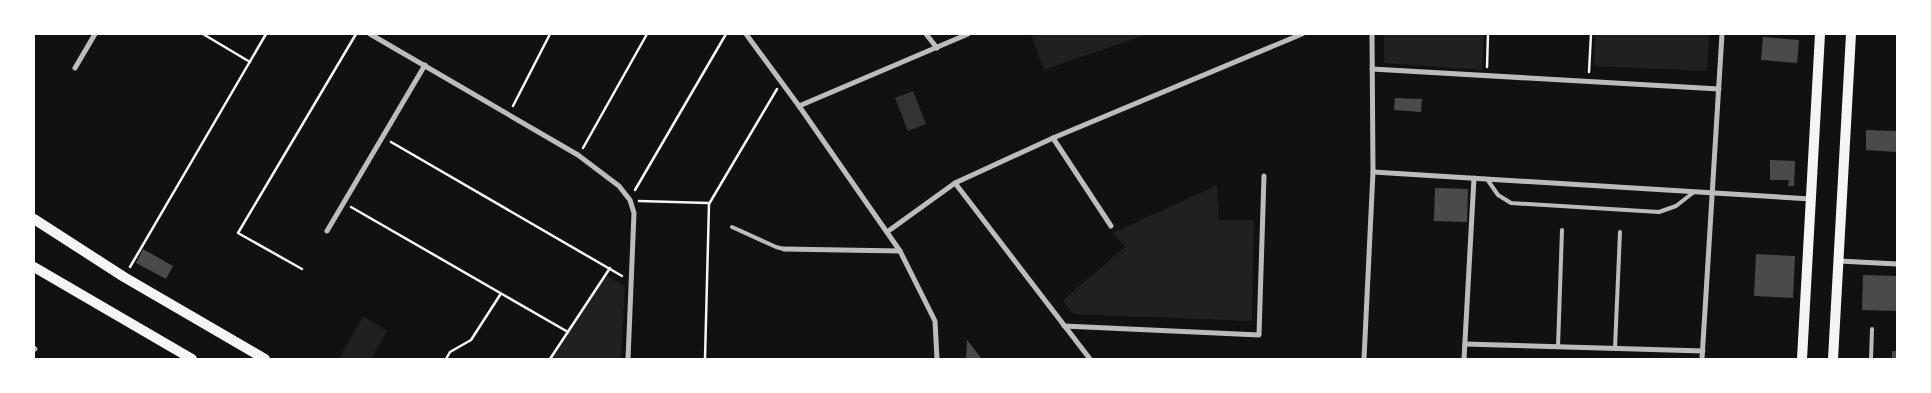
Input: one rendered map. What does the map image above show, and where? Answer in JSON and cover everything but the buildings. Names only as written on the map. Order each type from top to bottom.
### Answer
[{"type":"main road","points":[[1802,359],[1820,34]]},
{"type":"main road","points":[[1833,359],[1851,34]]},
{"type":"main road","points":[[34,219],[124,277],[265,359]]},
{"type":"main road","points":[[34,267],[192,359]]},
{"type":"street","points":[[75,68],[95,34]]},
{"type":"street","points":[[370,34],[578,155],[619,186],[630,200],[634,214],[628,359]]},
{"type":"street","points":[[746,34],[799,106],[900,251],[935,321],[937,359]]},
{"type":"street","points":[[926,34],[937,48]]},
{"type":"street","points":[[799,106],[968,34]]},
{"type":"street","points":[[887,232],[955,183],[1053,138],[1302,34]]},
{"type":"street","points":[[1364,359],[1373,172],[1372,34]]},
{"type":"street","points":[[1702,359],[1722,34]]},
{"type":"street","points":[[327,231],[425,65]]},
{"type":"street","points":[[1372,69],[1720,89]]},
{"type":"street","points":[[1053,138],[1111,226]]},
{"type":"street","points":[[1373,172],[1811,199]]},
{"type":"street","points":[[1064,326],[1259,334],[1264,176]]},
{"type":"street","points":[[1464,359],[1474,178]]},
{"type":"street","points":[[955,183],[1090,359]]},
{"type":"street","points":[[784,249],[900,251]]},
{"type":"street","points":[[1839,262],[1897,264]]},
{"type":"street","points":[[1465,344],[1703,351]]},
{"type":"lane","points":[[1487,179],[1498,195],[1511,203],[1659,212],[1676,206],[1694,192]]},
{"type":"lane","points":[[732,228],[784,249]]},
{"type":"lane","points":[[1558,347],[1562,230]]},
{"type":"lane","points":[[1616,348],[1620,232]]},
{"type":"lane","points":[[1871,359],[1872,328]]},
{"type":"path","points":[[203,34],[250,62]]},
{"type":"path","points":[[124,277],[266,34]]},
{"type":"path","points":[[302,269],[238,233],[356,34]]},
{"type":"path","points":[[508,114],[550,34]]},
{"type":"path","points":[[578,155],[647,34]]},
{"type":"path","points":[[709,204],[630,200],[726,34]]},
{"type":"path","points":[[1487,76],[1488,34]]},
{"type":"path","points":[[1589,82],[1591,34]]},
{"type":"path","points":[[705,359],[709,204],[781,82]]},
{"type":"path","points":[[383,137],[630,281]]},
{"type":"path","points":[[344,203],[500,295],[568,332]]},
{"type":"path","points":[[550,359],[610,268]]},
{"type":"path","points":[[446,359],[450,352],[471,340],[500,295]]},
{"type":"shaded area","points":[[1031,34],[1148,34],[1044,70]]},
{"type":"shaded area","points":[[1384,34],[1484,34],[1482,70],[1384,63]]},
{"type":"shaded area","points":[[1595,34],[1709,34],[1707,71],[1594,66]]},
{"type":"shaded area","points":[[913,91],[926,124],[908,131],[895,98]]},
{"type":"shaded area","points":[[1217,185],[1219,220],[1254,220],[1252,321],[1073,314],[1063,300],[1125,247],[1113,233]]},
{"type":"shaded area","points":[[605,274],[625,287],[621,359],[548,359]]},
{"type":"shaded area","points":[[363,316],[387,331],[371,359],[339,359]]}]
